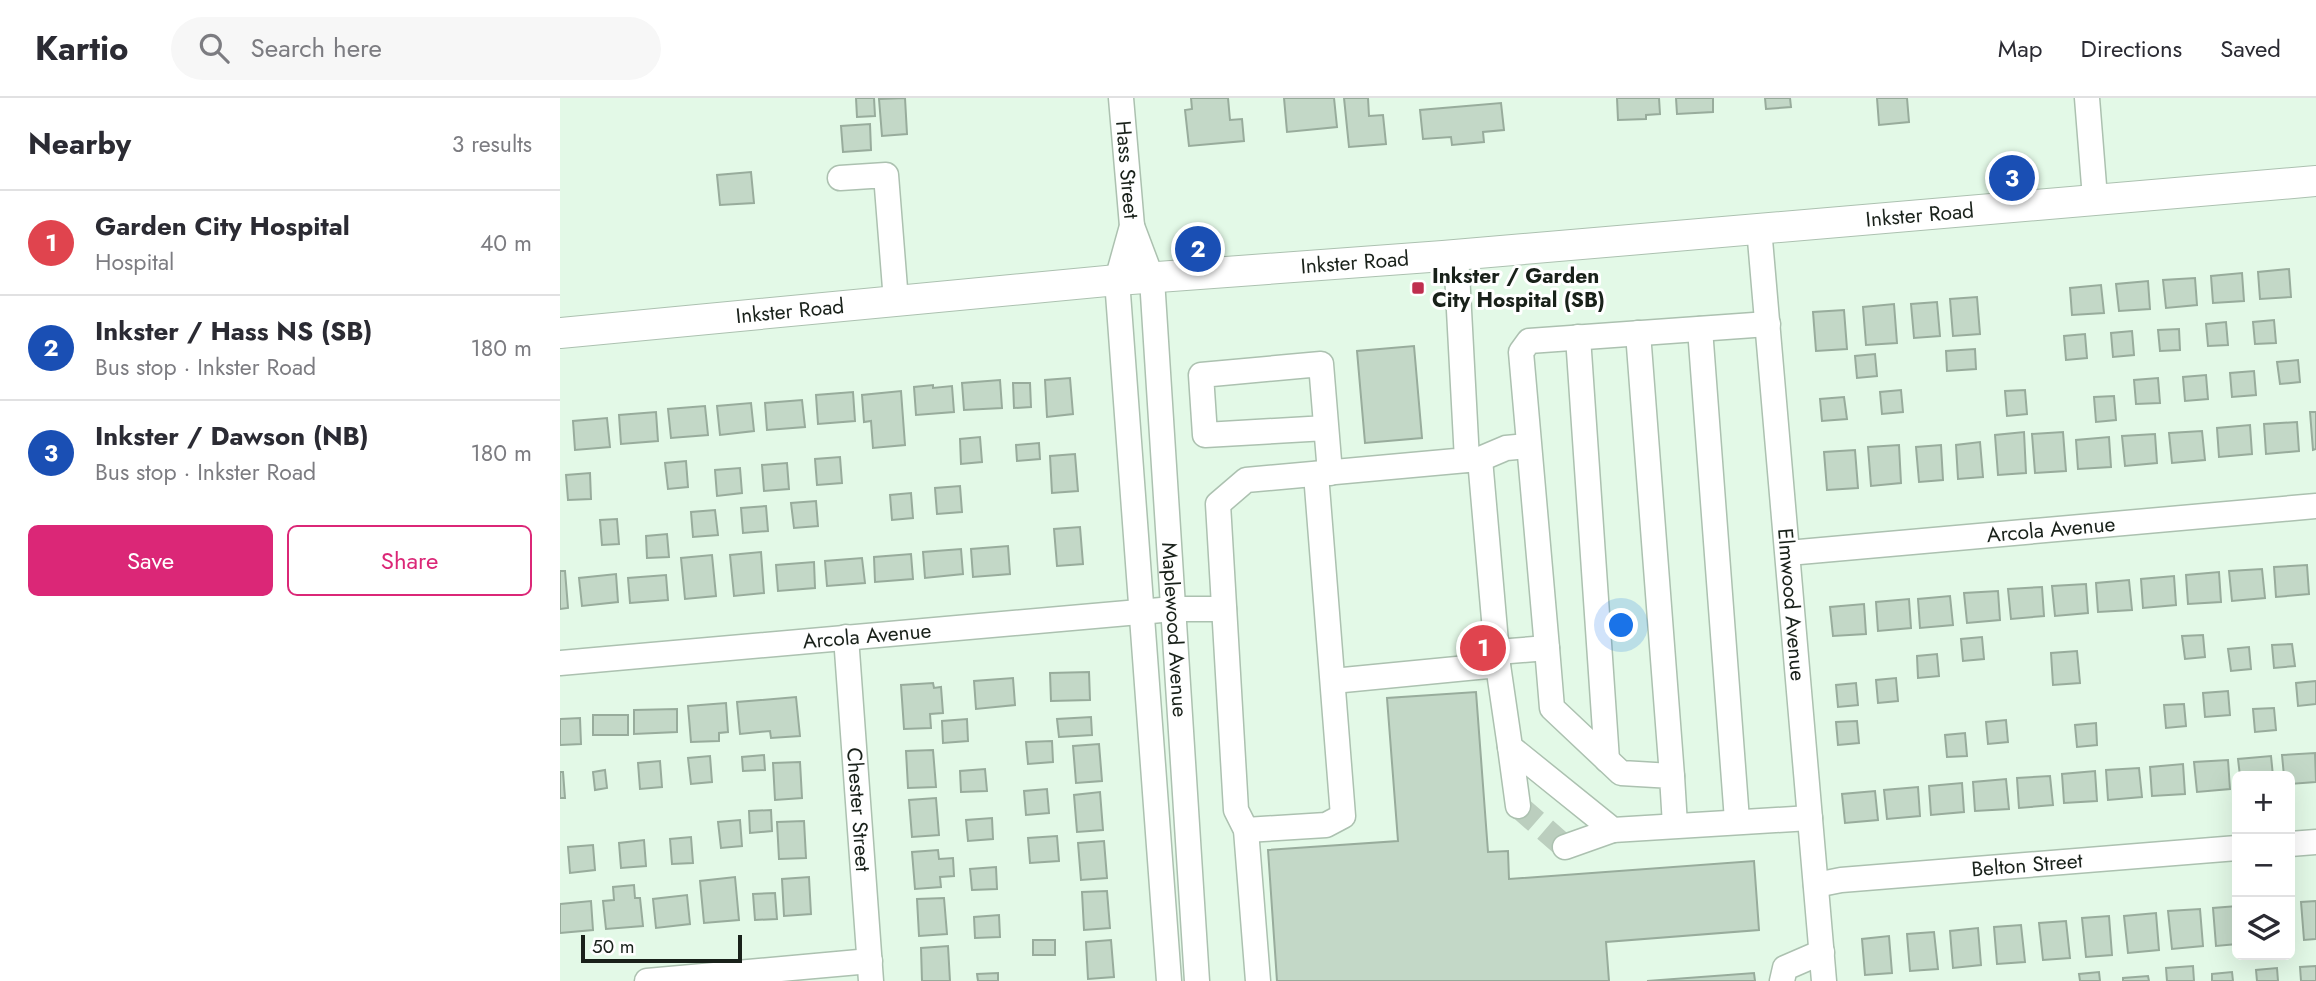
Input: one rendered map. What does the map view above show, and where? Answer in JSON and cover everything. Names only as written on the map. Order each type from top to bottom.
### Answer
[{"type":"main road","name":"Inkster Road","points":[[560,333],[1117,280],[2316,181]]},
{"type":"street","name":"Hass Street","points":[[1117,280],[1132,226],[1121,98]]},
{"type":"street","points":[[2087,98],[2095,198]]},
{"type":"street","points":[[840,178],[886,175],[897,301]]},
{"type":"street","name":"Maplewood Avenue","points":[[1132,226],[1152,279],[1197,981]]},
{"type":"street","name":"Elmwood Avenue","points":[[1759,228],[1824,981]]},
{"type":"street","points":[[1457,254],[1473,460],[1518,806]]},
{"type":"street","name":"Maplewood Avenue","points":[[1117,280],[1169,981]]},
{"type":"street","points":[[1672,776],[1621,773],[1552,708],[1527,446],[1521,352],[1529,341],[1768,324]]},
{"type":"street","points":[[1700,329],[1737,820]]},
{"type":"street","points":[[1637,333],[1675,825]]},
{"type":"street","points":[[1578,337],[1607,760]]},
{"type":"street","points":[[1246,830],[1326,825],[1343,816],[1333,681],[1323,473],[1326,428],[1321,364],[1201,375],[1205,435],[1326,428]]},
{"type":"street","points":[[1258,981],[1246,830],[1236,810],[1218,504],[1246,480],[1473,460],[1506,447],[1527,446]]},
{"type":"street","name":"Arcola Avenue","points":[[1788,553],[2316,506]]},
{"type":"street","name":"Arcola Avenue","points":[[560,663],[1173,609],[1224,608]]},
{"type":"street","name":"Chester Street","points":[[846,638],[870,971]]},
{"type":"street","points":[[1333,681],[1497,658],[1547,648]]},
{"type":"street","points":[[1510,747],[1613,830]]},
{"type":"street","points":[[1564,847],[1613,830],[1737,820],[1810,818]]},
{"type":"street","points":[[2295,844],[2316,842]]},
{"type":"street","name":"Belton Street","points":[[1816,885],[1841,880],[2232,848]]},
{"type":"street","points":[[1166,943],[1194,940]]},
{"type":"street","points":[[1782,981],[1786,968],[1822,952]]},
{"type":"street","points":[[647,981],[870,971]]},
{"type":"building","points":[[856,98],[874,98],[875,116],[857,117]]},
{"type":"building","points":[[905,98],[907,134],[882,136],[879,99]]},
{"type":"building","points":[[1191,98],[1228,98],[1230,120],[1242,119],[1244,141],[1189,146],[1185,110],[1192,109]]},
{"type":"building","points":[[1284,98],[1334,98],[1337,127],[1287,132]]},
{"type":"building","points":[[1344,98],[1368,98],[1369,116],[1383,115],[1386,144],[1349,147]]},
{"type":"building","points":[[1617,98],[1659,98],[1660,114],[1646,115],[1646,119],[1618,120]]},
{"type":"building","points":[[1676,98],[1713,98],[1713,112],[1677,114]]},
{"type":"building","points":[[1765,98],[1790,98],[1791,107],[1766,109]]},
{"type":"building","points":[[1877,98],[1907,98],[1909,122],[1879,125]]},
{"type":"building","points":[[1501,103],[1504,130],[1483,132],[1484,142],[1452,145],[1451,137],[1423,139],[1420,110]]},
{"type":"building","points":[[870,124],[871,150],[843,152],[841,126]]},
{"type":"building","points":[[751,172],[754,203],[720,205],[717,175]]},
{"type":"building","points":[[2289,269],[2291,297],[2260,299],[2258,272]]},
{"type":"building","points":[[2242,273],[2244,301],[2213,303],[2211,276]]},
{"type":"building","points":[[2195,278],[2197,305],[2166,308],[2163,280]]},
{"type":"building","points":[[2148,281],[2150,309],[2119,311],[2116,284]]},
{"type":"building","points":[[2101,285],[2104,313],[2072,315],[2070,288]]},
{"type":"building","points":[[1977,297],[1980,334],[1953,336],[1950,299]]},
{"type":"building","points":[[1937,302],[1940,336],[1914,338],[1911,304]]},
{"type":"building","points":[[1894,304],[1897,343],[1866,345],[1863,307]]},
{"type":"building","points":[[1844,310],[1847,349],[1816,351],[1813,312]]},
{"type":"building","points":[[2274,320],[2276,343],[2255,344],[2253,322]]},
{"type":"building","points":[[2226,322],[2228,345],[2208,346],[2206,324]]},
{"type":"building","points":[[2179,329],[2180,350],[2160,351],[2158,330]]},
{"type":"building","points":[[2132,331],[2134,355],[2113,357],[2111,333]]},
{"type":"building","points":[[2085,334],[2087,358],[2066,360],[2064,336]]},
{"type":"building","points":[[1414,346],[1422,438],[1365,443],[1357,351]]},
{"type":"building","points":[[1975,349],[1976,369],[1947,371],[1946,351]]},
{"type":"building","points":[[1875,354],[1877,376],[1857,378],[1855,356]]},
{"type":"building","points":[[2298,360],[2300,382],[2280,384],[2277,362]]},
{"type":"building","points":[[2254,371],[2256,395],[2232,397],[2230,373]]},
{"type":"building","points":[[2206,375],[2208,399],[2185,401],[2183,377]]},
{"type":"building","points":[[1070,378],[1073,414],[1047,417],[1045,380]]},
{"type":"building","points":[[2158,378],[2160,403],[2136,404],[2134,380]]},
{"type":"building","points":[[1000,380],[1002,408],[964,410],[962,383]]},
{"type":"building","points":[[1013,383],[1030,383],[1031,407],[1014,408]]},
{"type":"building","points":[[933,385],[933,388],[952,386],[954,412],[916,415],[914,387]]},
{"type":"building","points":[[1901,390],[1903,412],[1882,414],[1880,392]]},
{"type":"building","points":[[2025,390],[2027,414],[2007,416],[2005,391]]},
{"type":"building","points":[[901,391],[905,445],[873,448],[871,421],[864,422],[862,395]]},
{"type":"building","points":[[853,392],[855,421],[818,424],[816,395]]},
{"type":"building","points":[[2114,396],[2116,420],[2096,422],[2094,397]]},
{"type":"building","points":[[1844,397],[1847,419],[1822,421],[1820,399]]},
{"type":"building","points":[[802,400],[805,427],[767,430],[765,403]]},
{"type":"building","points":[[751,403],[754,431],[720,435],[717,406]]},
{"type":"building","points":[[705,406],[708,435],[671,438],[668,409]]},
{"type":"building","points":[[656,412],[658,441],[621,444],[619,415]]},
{"type":"building","points":[[2310,412],[2316,412],[2316,449],[2313,450]]},
{"type":"building","points":[[607,418],[610,447],[575,450],[573,421]]},
{"type":"building","points":[[2297,422],[2299,451],[2266,454],[2264,424]]},
{"type":"building","points":[[2250,425],[2252,454],[2219,457],[2217,428]]},
{"type":"building","points":[[2202,431],[2205,460],[2172,463],[2169,433]]},
{"type":"building","points":[[2024,432],[2026,473],[1998,475],[1995,435]]},
{"type":"building","points":[[2063,432],[2066,471],[2035,473],[2032,434]]},
{"type":"building","points":[[2155,434],[2157,463],[2125,466],[2122,436]]},
{"type":"building","points":[[980,437],[982,462],[961,464],[960,439]]},
{"type":"building","points":[[2109,437],[2111,467],[2078,469],[2076,440]]},
{"type":"building","points":[[1980,442],[1983,477],[1958,479],[1956,445]]},
{"type":"building","points":[[1039,443],[1040,459],[1017,461],[1016,445]]},
{"type":"building","points":[[1899,445],[1901,483],[1871,486],[1868,447]]},
{"type":"building","points":[[1941,445],[1943,480],[1919,482],[1916,447]]},
{"type":"building","points":[[1855,450],[1858,488],[1827,490],[1824,452]]},
{"type":"building","points":[[1075,454],[1078,491],[1052,493],[1050,456]]},
{"type":"building","points":[[840,457],[842,483],[817,485],[815,459]]},
{"type":"building","points":[[686,461],[688,487],[668,489],[665,463]]},
{"type":"building","points":[[787,463],[789,489],[764,491],[762,465]]},
{"type":"building","points":[[740,468],[742,493],[717,496],[715,470]]},
{"type":"building","points":[[590,473],[591,499],[568,500],[566,475]]},
{"type":"building","points":[[960,486],[962,512],[937,514],[935,488]]},
{"type":"building","points":[[911,493],[913,518],[892,520],[890,495]]},
{"type":"building","points":[[816,501],[818,526],[794,528],[791,503]]},
{"type":"building","points":[[766,506],[768,531],[743,533],[741,508]]},
{"type":"building","points":[[715,510],[718,535],[693,537],[691,512]]},
{"type":"building","points":[[617,519],[619,544],[602,545],[600,520]]},
{"type":"building","points":[[1080,527],[1083,564],[1057,566],[1054,529]]},
{"type":"building","points":[[667,534],[669,557],[647,558],[646,536]]},
{"type":"building","points":[[1008,546],[1010,574],[973,577],[971,549]]},
{"type":"building","points":[[961,549],[963,574],[925,578],[923,552]]},
{"type":"building","points":[[761,552],[764,593],[734,596],[730,555]]},
{"type":"building","points":[[911,554],[913,579],[875,582],[874,557]]},
{"type":"building","points":[[712,555],[716,596],[685,599],[681,558]]},
{"type":"building","points":[[862,558],[865,583],[827,586],[825,561]]},
{"type":"building","points":[[814,562],[815,588],[778,591],[776,565]]},
{"type":"building","points":[[2307,565],[2309,594],[2276,597],[2274,567]]},
{"type":"building","points":[[2262,569],[2265,598],[2232,601],[2229,571]]},
{"type":"building","points":[[560,571],[565,571],[568,608],[560,609]]},
{"type":"building","points":[[2219,572],[2221,602],[2188,604],[2186,575]]},
{"type":"building","points":[[616,574],[618,602],[582,606],[579,578]]},
{"type":"building","points":[[666,575],[668,600],[630,603],[628,578]]},
{"type":"building","points":[[2174,576],[2176,605],[2143,608],[2141,579]]},
{"type":"building","points":[[2129,580],[2132,610],[2098,612],[2096,583]]},
{"type":"building","points":[[2086,584],[2088,613],[2055,616],[2052,586]]},
{"type":"building","points":[[2042,587],[2044,616],[2011,619],[2008,589]]},
{"type":"building","points":[[1998,591],[2000,620],[1967,623],[1964,593]]},
{"type":"building","points":[[1950,596],[1953,625],[1920,628],[1918,599]]},
{"type":"building","points":[[1909,599],[1911,628],[1878,631],[1876,602]]},
{"type":"building","points":[[1864,604],[1866,634],[1833,636],[1830,607]]},
{"type":"building","points":[[2203,635],[2205,657],[2185,659],[2182,636]]},
{"type":"building","points":[[1982,637],[1984,659],[1963,661],[1961,639]]},
{"type":"building","points":[[2292,644],[2295,666],[2274,668],[2272,645]]},
{"type":"building","points":[[2249,647],[2251,669],[2231,671],[2228,649]]},
{"type":"building","points":[[2077,651],[2080,683],[2053,685],[2051,653]]},
{"type":"building","points":[[1937,654],[1939,676],[1918,678],[1917,656]]},
{"type":"building","points":[[1089,672],[1090,700],[1051,701],[1050,673]]},
{"type":"building","points":[[1013,678],[1015,705],[976,709],[974,681]]},
{"type":"building","points":[[1896,678],[1898,701],[1878,703],[1876,680]]},
{"type":"building","points":[[2316,681],[2316,704],[2298,706],[2296,683]]},
{"type":"building","points":[[933,683],[934,688],[941,687],[943,713],[930,714],[931,728],[904,729],[901,685]]},
{"type":"building","points":[[1856,683],[1858,705],[1838,707],[1836,685]]},
{"type":"building","points":[[2228,691],[2230,715],[2205,717],[2203,693]]},
{"type":"building","points":[[1476,692],[1488,852],[1508,851],[1509,879],[1754,861],[1759,930],[1606,942],[1609,981],[1277,981],[1268,850],[1398,841],[1387,698]]},
{"type":"building","points":[[796,697],[800,736],[771,738],[770,731],[740,734],[737,702]]},
{"type":"building","points":[[726,703],[728,732],[719,733],[719,741],[691,742],[688,706]]},
{"type":"building","points":[[2184,704],[2186,726],[2166,728],[2164,705]]},
{"type":"building","points":[[2274,708],[2276,730],[2255,732],[2253,709]]},
{"type":"building","points":[[677,709],[677,732],[634,734],[634,710]]},
{"type":"building","points":[[593,715],[628,715],[628,735],[593,735]]},
{"type":"building","points":[[1091,717],[1092,735],[1059,737],[1057,719]]},
{"type":"building","points":[[580,718],[581,744],[560,745],[560,719]]},
{"type":"building","points":[[967,719],[968,741],[943,743],[942,721]]},
{"type":"building","points":[[2006,720],[2008,742],[1988,744],[1986,722]]},
{"type":"building","points":[[1857,721],[1859,743],[1838,745],[1836,722]]},
{"type":"building","points":[[2096,723],[2097,745],[2077,747],[2075,725]]},
{"type":"building","points":[[1965,733],[1967,756],[1947,757],[1945,735]]},
{"type":"building","points":[[1052,741],[1053,762],[1028,764],[1026,742]]},
{"type":"building","points":[[1099,744],[1102,781],[1076,783],[1073,746]]},
{"type":"building","points":[[933,750],[936,787],[908,788],[906,751]]},
{"type":"building","points":[[2315,753],[2316,782],[2295,784],[2295,771],[2284,771],[2282,755]]},
{"type":"building","points":[[764,755],[765,770],[743,771],[742,757]]},
{"type":"building","points":[[710,756],[712,782],[691,784],[688,758]]},
{"type":"building","points":[[2271,756],[2272,771],[2239,771],[2238,759]]},
{"type":"building","points":[[2228,760],[2230,789],[2197,792],[2194,762]]},
{"type":"building","points":[[660,761],[662,787],[640,789],[638,763]]},
{"type":"building","points":[[800,762],[802,798],[775,800],[773,763]]},
{"type":"building","points":[[2183,764],[2185,794],[2152,796],[2150,767]]},
{"type":"building","points":[[2139,768],[2142,797],[2108,800],[2106,770]]},
{"type":"building","points":[[985,769],[987,791],[961,792],[960,771]]},
{"type":"building","points":[[605,770],[607,788],[595,790],[593,772]]},
{"type":"building","points":[[2095,771],[2097,801],[2064,803],[2062,774]]},
{"type":"building","points":[[560,772],[563,772],[565,798],[560,798]]},
{"type":"building","points":[[2050,776],[2053,805],[2019,808],[2017,778]]},
{"type":"building","points":[[2006,779],[2009,809],[1975,811],[1973,782]]},
{"type":"building","points":[[1962,783],[1964,812],[1931,815],[1929,786]]},
{"type":"building","points":[[1918,787],[1920,816],[1887,819],[1884,790]]},
{"type":"building","points":[[1047,789],[1049,813],[1026,815],[1024,791]]},
{"type":"building","points":[[1875,791],[1878,820],[1845,823],[1842,794]]},
{"type":"building","points":[[1100,792],[1103,830],[1077,832],[1074,795]]},
{"type":"building","points":[[936,798],[939,835],[912,837],[909,800]]},
{"type":"building","points":[[771,810],[772,831],[750,833],[749,811]]},
{"type":"building","points":[[992,818],[993,839],[968,841],[966,820]]},
{"type":"building","points":[[740,820],[742,846],[721,848],[718,822]]},
{"type":"building","points":[[804,821],[806,858],[779,859],[777,822]]},
{"type":"building","points":[[1057,836],[1059,861],[1030,863],[1028,838]]},
{"type":"building","points":[[691,837],[693,863],[672,864],[670,839]]},
{"type":"building","points":[[644,840],[646,866],[621,868],[619,843]]},
{"type":"building","points":[[1104,841],[1107,878],[1081,880],[1078,843]]},
{"type":"building","points":[[593,845],[595,870],[570,873],[568,847]]},
{"type":"building","points":[[938,850],[939,859],[953,858],[954,876],[940,877],[941,887],[915,889],[912,852]]},
{"type":"building","points":[[996,867],[997,889],[972,890],[970,869]]},
{"type":"building","points":[[735,877],[739,920],[704,923],[700,881]]},
{"type":"building","points":[[809,877],[811,914],[784,916],[782,879]]},
{"type":"building","points":[[634,885],[635,898],[640,898],[643,926],[606,929],[603,901],[614,900],[613,887]]},
{"type":"building","points":[[1107,891],[1110,928],[1084,930],[1082,892]]},
{"type":"building","points":[[775,893],[777,919],[755,920],[753,894]]},
{"type":"building","points":[[687,895],[690,924],[656,928],[653,899]]},
{"type":"building","points":[[944,898],[947,934],[919,936],[917,899]]},
{"type":"building","points":[[591,901],[593,930],[560,933],[560,904]]},
{"type":"building","points":[[2316,901],[2316,939],[2304,940],[2301,902]]},
{"type":"building","points":[[2232,906],[2232,944],[2216,946],[2213,908]]},
{"type":"building","points":[[2200,909],[2203,946],[2172,949],[2168,911]]},
{"type":"building","points":[[2156,913],[2159,950],[2128,953],[2124,916]]},
{"type":"building","points":[[999,915],[1000,937],[975,938],[974,917]]},
{"type":"building","points":[[2109,916],[2112,955],[2086,957],[2082,918]]},
{"type":"building","points":[[2066,921],[2070,958],[2043,960],[2039,923]]},
{"type":"building","points":[[2021,925],[2025,962],[1997,964],[1994,927]]},
{"type":"building","points":[[1978,928],[1981,965],[1953,968],[1950,931]]},
{"type":"building","points":[[1934,932],[1938,969],[1910,971],[1907,934]]},
{"type":"building","points":[[1889,936],[1892,973],[1865,975],[1862,939]]},
{"type":"building","points":[[1033,940],[1055,940],[1055,955],[1033,955]]},
{"type":"building","points":[[1111,940],[1114,977],[1088,979],[1086,942]]},
{"type":"building","points":[[948,946],[950,981],[922,981],[921,948]]},
{"type":"building","points":[[2193,966],[2194,981],[2167,981],[2166,968]]},
{"type":"building","points":[[2316,966],[2316,981],[2301,981],[2300,967]]},
{"type":"building","points":[[2277,968],[2278,981],[2257,981],[2256,970]]},
{"type":"building","points":[[2099,972],[2100,981],[2080,981],[2079,974]]},
{"type":"building","points":[[2232,972],[2233,981],[2212,981],[2212,974]]},
{"type":"building","points":[[998,973],[998,981],[978,981],[977,974]]},
{"type":"building","points":[[1754,973],[1755,981],[1647,981]]},
{"type":"building","points":[[2148,976],[2149,981],[2123,981],[2123,978]]},
{"type":"tunnel","points":[[1518,806],[1565,847]]},
{"type":"place","name":"Inkster / Dawson (NB)","points":[[2012,178]]},
{"type":"place","name":"Inkster / Hass NS (SB)","points":[[1198,249]]},
{"type":"place","name":"Inkster / Garden City Hospital (SB)","points":[[1418,288]]},
{"type":"place","name":"Garden City Hospital","points":[[1483,648]]}]
